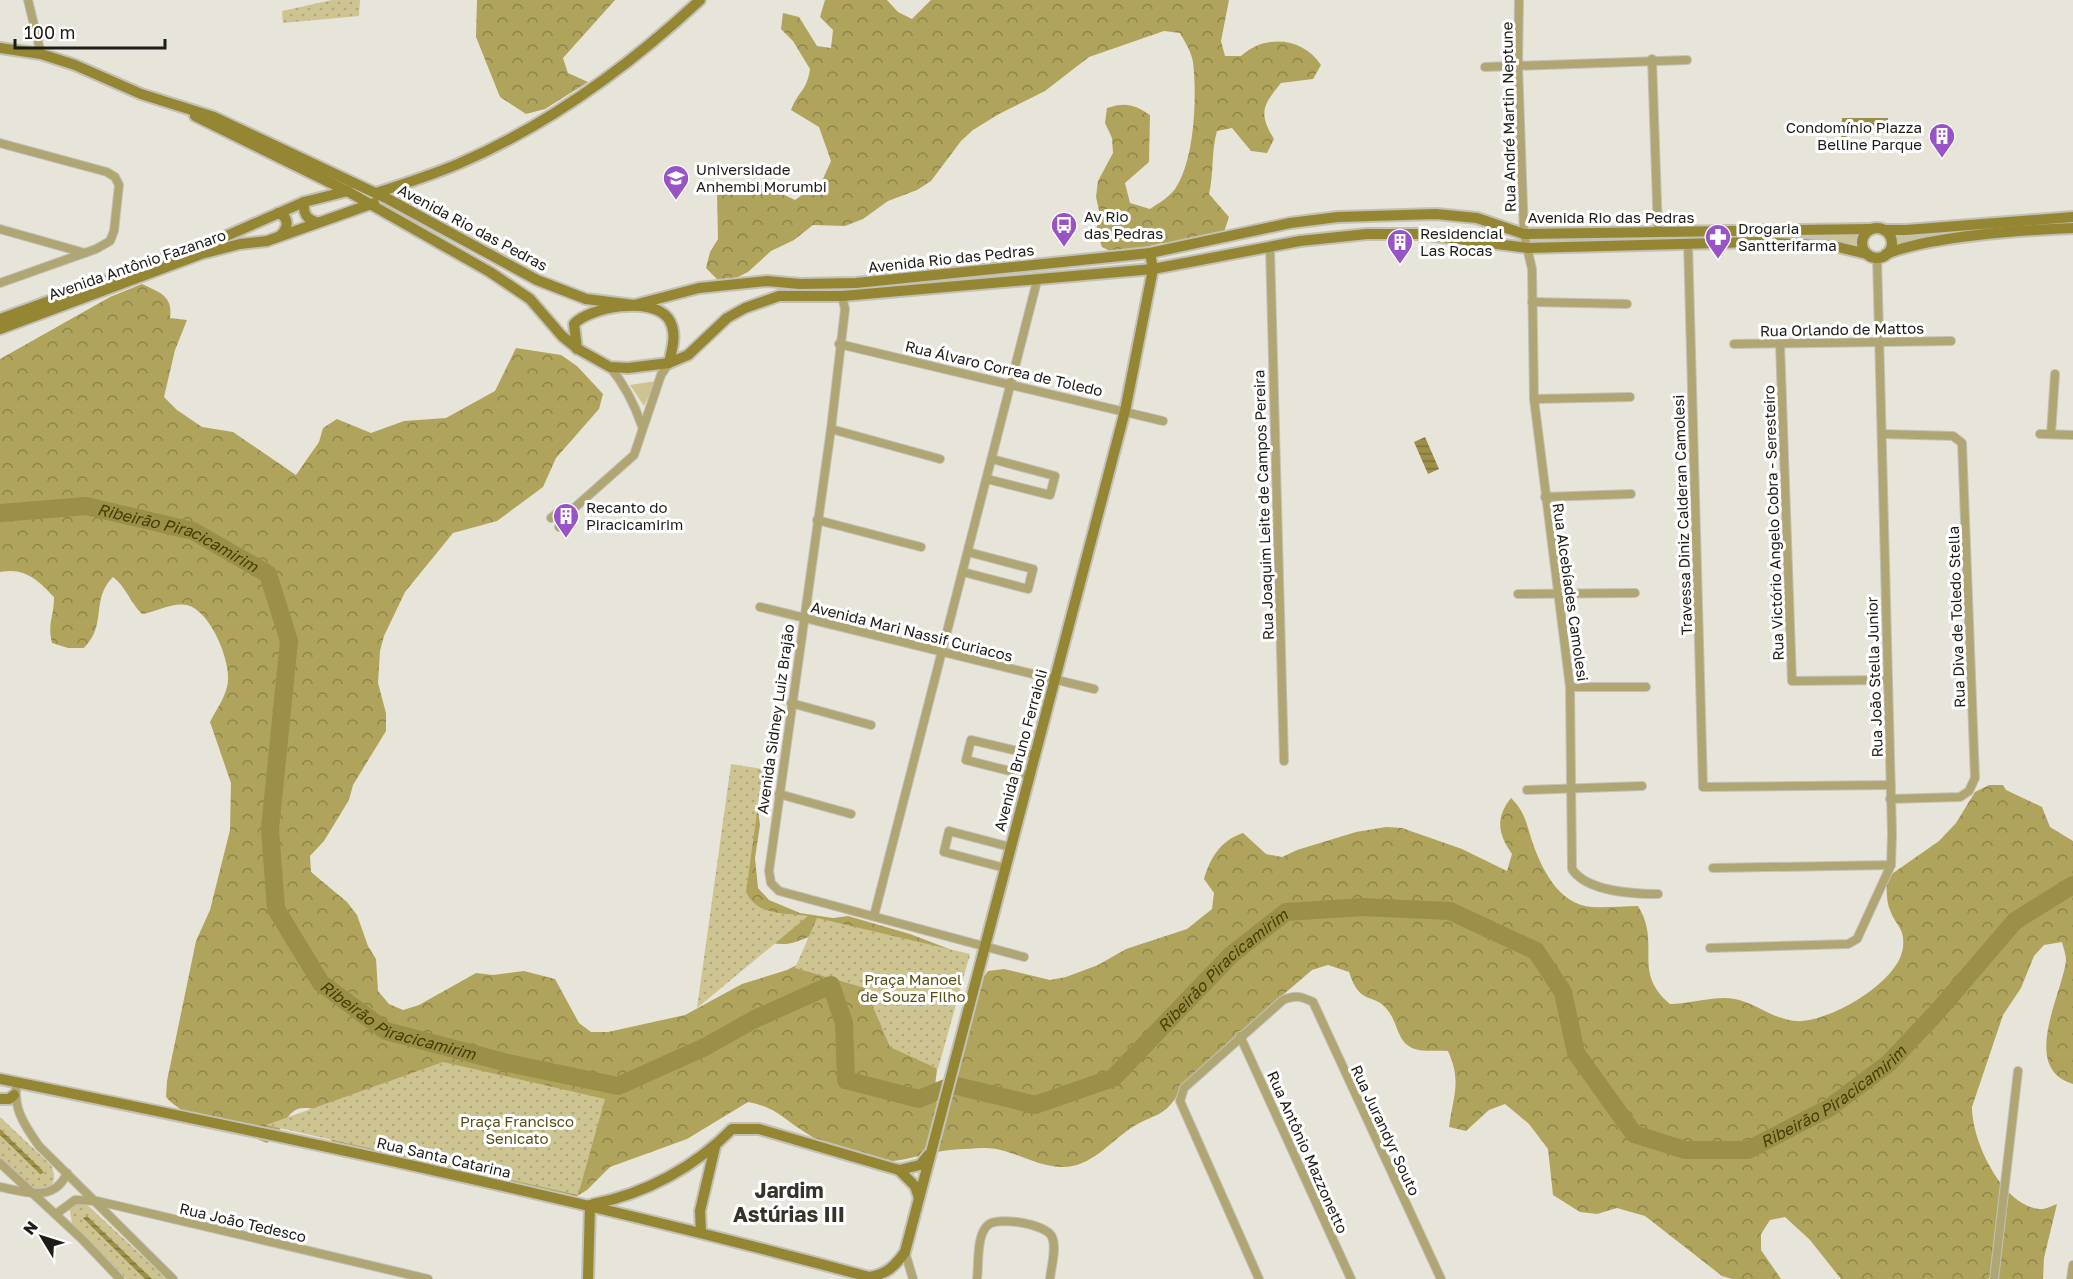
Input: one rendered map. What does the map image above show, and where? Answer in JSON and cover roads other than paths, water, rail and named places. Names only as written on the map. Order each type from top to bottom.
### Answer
[{"type":"street","points":[[28,0],[41,54]]},
{"type":"street","points":[[376,193],[459,164],[572,103],[651,46],[700,0]]},
{"type":"street","name":"Rua André Martin Neptune","points":[[1519,0],[1518,64],[1524,234]]},
{"type":"street","name":"Avenida Rio das Pedras","points":[[0,48],[41,54],[75,65],[182,108],[347,191],[490,272],[530,299],[562,336],[578,349],[610,367],[623,382],[642,426]]},
{"type":"street","points":[[1631,245],[1638,238],[1654,237],[1658,232],[1652,59]]},
{"type":"street","points":[[1485,67],[1652,59],[1687,60]]},
{"type":"street","name":"Avenida Rio das Pedras","points":[[182,108],[214,117],[376,193],[537,280],[586,299],[634,305],[699,288],[756,282],[856,283],[1150,253],[1290,223],[1368,215],[1436,214],[1477,218],[1524,234],[1884,230]]},
{"type":"street","points":[[0,143],[107,172],[115,177],[119,185],[114,231],[110,241],[86,253],[0,283]]},
{"type":"street","name":"Avenida Antônio Fazanaro","points":[[0,319],[225,237],[304,202],[363,187]]},
{"type":"street","name":"Avenida Antônio Fazanaro","points":[[0,329],[201,254],[281,236],[388,199]]},
{"type":"street","points":[[304,202],[308,220],[316,222]]},
{"type":"street","points":[[278,213],[284,216],[287,223],[286,230],[281,236]]},
{"type":"street","points":[[1884,230],[2073,217]]},
{"type":"street","name":"Avenida Rio das Pedras","points":[[610,367],[628,368],[669,363],[688,355],[727,318],[767,299],[792,295],[842,296],[1037,281],[1153,269],[1300,241],[1367,234],[1419,234],[1528,248],[1688,243],[1834,246],[1877,255],[1902,248],[1970,237],[2073,228]]},
{"type":"street","points":[[0,229],[86,253]]},
{"type":"street","points":[[1871,229],[1863,240],[1877,255],[1892,240],[1884,230]]},
{"type":"street","name":"Rua Alcebíades Camolesi","points":[[1524,234],[1532,269],[1534,399],[1570,687],[1572,869],[1579,879],[1589,885],[1654,894]]},
{"type":"street","name":"Travessa Diniz Calderan Camolesi","points":[[1688,243],[1703,787],[1891,785]]},
{"type":"street","name":"Rua Joaquim Leite de Campos Pereira","points":[[1270,248],[1284,761]]},
{"type":"street","name":"Avenida Bruno Ferraioli","points":[[874,1278],[895,1266],[905,1252],[1125,411],[1153,269],[1150,253]]},
{"type":"street","name":"Rua João Stella Junior","points":[[1710,948],[1848,944],[1857,939],[1891,865],[1891,785],[1886,680],[1877,255]]},
{"type":"street","points":[[874,916],[1037,281]]},
{"type":"street","name":"Avenida Sidney Luiz Brajão","points":[[842,296],[845,309],[839,344],[831,429],[802,618],[769,871],[771,883],[779,891],[1024,957]]},
{"type":"street","points":[[1532,302],[1627,304]]},
{"type":"street","points":[[559,527],[569,519],[572,510],[633,455],[661,375],[669,363],[673,334],[668,319],[663,314],[634,305],[586,314],[574,324],[574,337],[578,349]]},
{"type":"street","name":"Rua Orlando de Mattos","points":[[1734,344],[1951,341]]},
{"type":"street","name":"Rua Álvaro Correa de Toledo","points":[[839,344],[1163,421]]},
{"type":"street","name":"Rua Victório Angelo Cobra - Seresteiro","points":[[1780,344],[1792,681],[1886,680]]},
{"type":"street","points":[[2051,434],[2055,374]]},
{"type":"street","points":[[1534,399],[1629,397]]},
{"type":"street","points":[[831,429],[940,459]]},
{"type":"street","name":"Rua Diva de Toledo Stella","points":[[1882,434],[1953,436],[1962,443],[1975,778],[1969,791],[1960,797],[1890,799]]},
{"type":"street","points":[[2040,434],[2073,435]]},
{"type":"street","points":[[987,479],[1050,495],[1055,476],[992,459]]},
{"type":"street","points":[[1545,496],[1631,494]]},
{"type":"street","points":[[551,518],[561,510],[572,510]]},
{"type":"street","points":[[817,520],[921,547]]},
{"type":"street","points":[[963,572],[1028,589],[1033,569],[968,552]]},
{"type":"street","points":[[1518,594],[1635,593]]},
{"type":"street","name":"Avenida Mari Nassif Curiacos","points":[[760,607],[1094,689]]},
{"type":"street","points":[[1570,687],[1646,687]]},
{"type":"street","points":[[791,704],[872,725]]},
{"type":"street","points":[[1029,776],[966,760],[971,740],[1034,755]]},
{"type":"street","points":[[1527,790],[1642,786]]},
{"type":"street","points":[[779,794],[851,814]]},
{"type":"street","points":[[1005,868],[944,852],[950,831],[1010,847]]},
{"type":"street","points":[[1713,868],[1891,865]]},
{"type":"street","name":"Rua Jurandyr Souto","points":[[1240,1036],[1283,1000],[1293,996],[1303,996],[1313,1002],[1440,1279]]},
{"type":"street","points":[[1240,1036],[1184,1088],[1180,1101],[1259,1279]]},
{"type":"street","name":"Rua Antônio Mazzonetto","points":[[1240,1036],[1351,1279]]},
{"type":"street","points":[[1994,1279],[2018,1071]]},
{"type":"street","name":"Rua Santa Catarina","points":[[0,1079],[316,1144],[590,1205],[874,1278]]},
{"type":"street","points":[[17,1082],[14,1095],[22,1122],[39,1146],[97,1201],[173,1279]]},
{"type":"street","points":[[0,1099],[9,1099],[14,1095]]},
{"type":"street","points":[[588,1279],[590,1205],[619,1199],[669,1177],[715,1147],[732,1129],[759,1129],[899,1170],[915,1186],[919,1198]]},
{"type":"street","points":[[702,1232],[700,1211],[715,1147]]},
{"type":"street","points":[[899,1170],[920,1165],[929,1154]]},
{"type":"street","points":[[0,1163],[30,1193],[56,1214],[118,1278]]},
{"type":"street","points":[[0,1187],[30,1193],[51,1191],[63,1181],[67,1173]]},
{"type":"street","name":"Rua João Tedesco","points":[[56,1214],[75,1200],[97,1201],[428,1279]]},
{"type":"street","points":[[977,1279],[981,1235],[987,1225],[998,1220],[1041,1227],[1050,1233],[1054,1240],[1050,1279]]},
{"type":"street","points":[[905,1252],[913,1279]]},
{"type":"street","points":[[2071,1279],[2073,1265]]},
{"type":"waterway","name":"Ribeirão Piracicamirim","points":[[0,513],[86,506],[193,531],[268,574],[289,641],[270,829],[276,909],[321,983],[386,1031],[508,1063],[618,1086],[705,1047],[755,1019],[831,985],[844,1023],[846,1080],[919,1099],[953,1085],[1035,1105],[1113,1078],[1231,955],[1286,912],[1363,907],[1450,911],[1536,951],[1563,992],[1576,1053],[1634,1134],[1685,1150],[1748,1150],[1829,1108],[1889,1063],[1936,1013],[2015,921],[2073,885]]},
{"type":"place","name":"Condomínio Piazza Belline Parque","points":[[1942,159]]},
{"type":"place","name":"Universidade Anhembi Morumbi","points":[[676,201]]},
{"type":"place","name":"Av Rio das Pedras","points":[[1064,248]]},
{"type":"place","name":"Drogaria Santterifarma","points":[[1718,260]]},
{"type":"place","name":"Residencial Las Rocas","points":[[1400,265]]},
{"type":"place","name":"Recanto do Piracicamirim","points":[[566,539]]},
{"type":"district","name":"Jardim Astúrias III","points":[[789,1202]]},
{"type":"park label","name":"Praça Manoel de Souza Filho","points":[[913,988]]},
{"type":"park label","name":"Praça Francisco Senicato","points":[[517,1130]]}]
